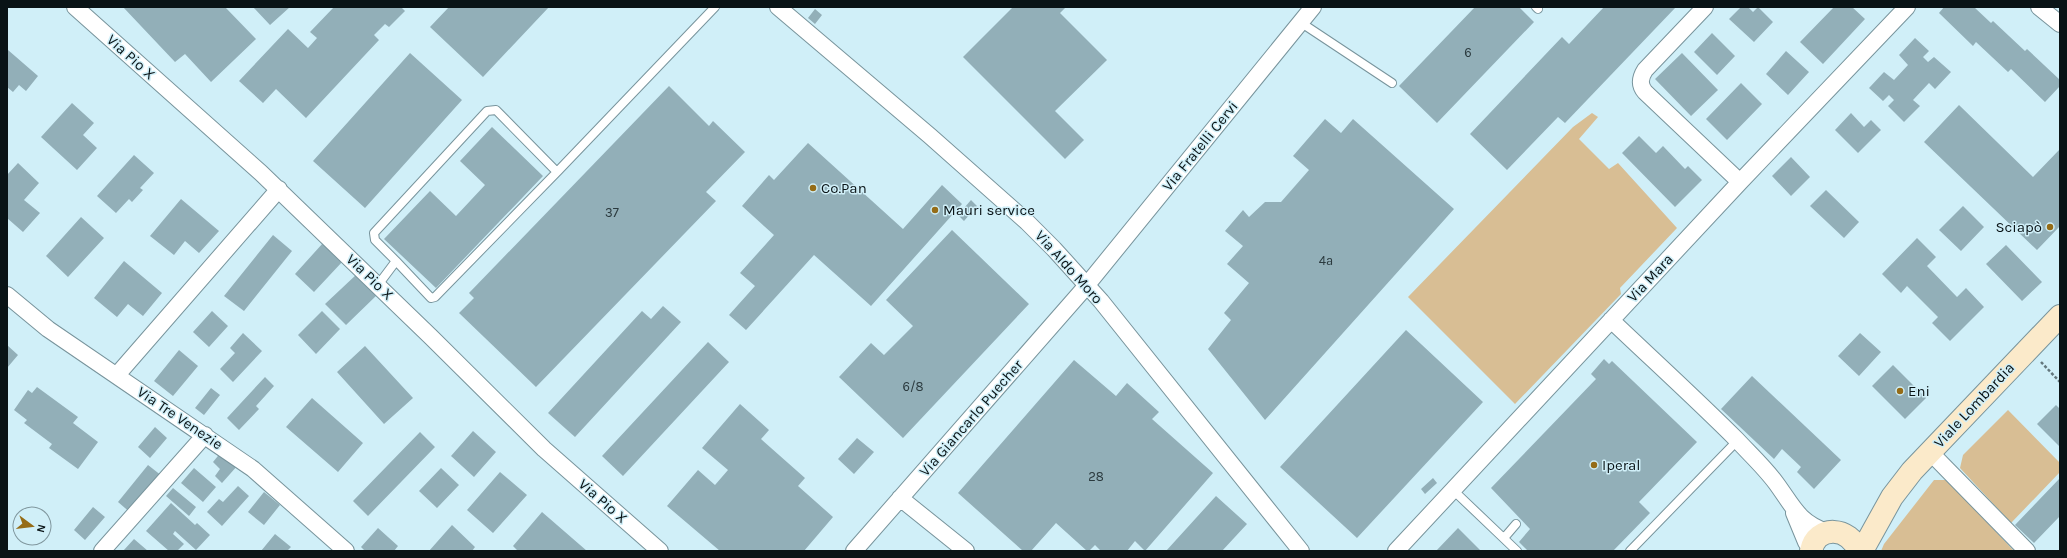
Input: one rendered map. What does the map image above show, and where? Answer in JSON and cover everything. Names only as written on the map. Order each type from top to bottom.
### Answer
[{"type":"main road","name":"Viale Lombardia","points":[[1892,497],[1912,471],[2060,316]]},
{"type":"main road","points":[[1811,550],[1817,538],[1866,520],[1892,497]]},
{"type":"main road","points":[[1862,551],[1892,497]]},
{"type":"main road","points":[[1835,532],[1855,542],[1858,551]]},
{"type":"street","name":"Via Pio X","points":[[74,7],[279,189],[544,449],[660,551]]},
{"type":"street","name":"Via Aldo Moro","points":[[778,7],[1027,222],[1087,285],[1301,551]]},
{"type":"street","name":"Via Fratelli Cervi","points":[[1087,285],[1313,7]]},
{"type":"street","points":[[1705,7],[1645,70],[1641,77],[1641,85],[1645,92],[1740,182]]},
{"type":"street","name":"Via Mara","points":[[1396,551],[1740,182],[1907,7]]},
{"type":"street","points":[[2040,7],[2060,24]]},
{"type":"street","points":[[117,375],[279,189]]},
{"type":"street","name":"Via Giancarlo Puecher","points":[[854,551],[1087,285]]},
{"type":"street","name":"Via Tre Venezie","points":[[7,295],[41,324],[205,435],[266,479],[346,551]]},
{"type":"street","points":[[1611,320],[1737,441],[1775,482],[1793,510],[1806,542],[1811,550]]},
{"type":"street","points":[[102,551],[205,435]]},
{"type":"street","points":[[1930,452],[2026,551]]},
{"type":"street","points":[[900,498],[966,551]]},
{"type":"street","points":[[1793,510],[1813,528],[1835,532]]},
{"type":"lane","points":[[558,172],[496,110],[487,111],[374,233],[375,240],[431,298],[435,297],[558,172],[715,7]]},
{"type":"lane","points":[[1300,22],[1392,83]]},
{"type":"lane","points":[[378,285],[396,261]]},
{"type":"lane","points":[[1630,551],[1737,441]]},
{"type":"lane","points":[[1453,490],[1517,551]]},
{"type":"lane","points":[[1504,538],[1516,524]]},
{"type":"path","points":[[2028,348],[2060,382]]},
{"type":"shaded area","points":[[1592,113],[1598,117],[1579,139],[1609,169],[1618,163],[1677,228],[1620,288],[1621,294],[1515,404],[1408,297],[1573,127]]},
{"type":"shaded area","points":[[2008,410],[2060,463],[2060,472],[2011,523],[1960,468],[1963,455]]},
{"type":"shaded area","points":[[1934,480],[1948,480],[2014,551],[1881,551],[1884,544]]},
{"type":"building","points":[[123,7],[225,7],[256,39],[211,82],[185,54],[175,62]]},
{"type":"building","points":[[253,7],[290,7],[270,25]]},
{"type":"building","points":[[334,7],[401,7],[405,11],[389,27],[385,24],[374,35],[379,40],[306,118],[276,89],[263,103],[239,81],[288,29],[308,48],[317,38],[310,32]]},
{"type":"building","points":[[449,7],[549,7],[483,77],[430,27]]},
{"type":"building","points":[[1013,7],[1066,7],[1060,13],[1107,60],[1055,111],[1084,140],[1065,159],[963,57]]},
{"type":"building","points":[[1475,7],[1519,7],[1534,22],[1437,123],[1399,86]]},
{"type":"building","points":[[1604,7],[1676,7],[1565,123],[1558,117],[1507,170],[1470,134],[1562,37],[1569,44]]},
{"type":"building","points":[[1741,7],[1748,7],[1753,12],[1758,7],[1773,22],[1754,42],[1729,19]]},
{"type":"building","points":[[1834,7],[1852,7],[1865,19],[1823,64],[1800,42]]},
{"type":"building","points":[[1944,7],[1974,7],[1991,23],[1993,21],[2025,51],[2027,49],[2060,80],[2060,86],[2045,102],[2011,69],[2008,72],[1976,42],[1973,46],[1939,13]]},
{"type":"building","points":[[815,9],[822,15],[815,24],[808,18]]},
{"type":"building","points":[[1712,33],[1735,56],[1717,75],[1694,52]]},
{"type":"building","points":[[1915,38],[1929,51],[1923,57],[1928,62],[1934,57],[1951,72],[1935,89],[1929,83],[1913,100],[1920,106],[1904,122],[1888,106],[1894,100],[1889,95],[1883,101],[1869,88],[1884,72],[1894,80],[1908,65],[1899,55]]},
{"type":"building","points":[[8,50],[38,76],[26,91],[19,85],[13,92],[7,87]]},
{"type":"building","points":[[1786,51],[1809,72],[1788,95],[1766,74]]},
{"type":"building","points":[[410,53],[462,100],[365,208],[313,161]]},
{"type":"building","points":[[1682,53],[1718,90],[1691,116],[1655,79]]},
{"type":"building","points":[[1741,83],[1762,104],[1727,140],[1706,119]]},
{"type":"building","points":[[669,86],[709,126],[713,121],[745,152],[706,192],[716,201],[536,387],[459,313],[474,298],[469,293]]},
{"type":"building","points":[[72,103],[94,123],[83,135],[97,148],[77,170],[41,137]]},
{"type":"building","points":[[1959,105],[2033,177],[2060,149],[2060,226],[2037,250],[1924,142]]},
{"type":"building","points":[[1851,113],[1864,127],[1871,120],[1881,130],[1858,153],[1835,130]]},
{"type":"building","points":[[1325,119],[1341,133],[1353,119],[1454,209],[1265,420],[1208,349],[1231,320],[1224,313],[1249,283],[1227,264],[1243,246],[1225,231],[1243,210],[1249,217],[1265,202],[1281,202],[1309,170],[1293,156]]},
{"type":"building","points":[[492,127],[543,176],[436,288],[384,239],[430,191],[456,216],[485,185],[460,161]]},
{"type":"building","points":[[1639,136],[1656,153],[1663,146],[1685,169],[1688,166],[1702,180],[1675,207],[1622,153]]},
{"type":"building","points":[[808,143],[903,229],[942,185],[962,204],[871,306],[814,255],[746,330],[729,315],[755,286],[740,273],[774,235],[742,206],[769,175],[774,180]]},
{"type":"building","points":[[134,155],[154,173],[140,188],[143,190],[132,202],[129,199],[116,213],[97,196]]},
{"type":"building","points":[[1791,157],[1810,177],[1791,196],[1772,176]]},
{"type":"building","points":[[18,163],[39,183],[24,200],[40,213],[23,232],[7,218],[7,175]]},
{"type":"building","points":[[1826,190],[1859,222],[1844,238],[1810,206]]},
{"type":"building","points":[[181,199],[219,231],[199,253],[185,241],[174,255],[150,236]]},
{"type":"building","points":[[971,200],[977,206],[964,221],[958,215]]},
{"type":"building","points":[[1963,206],[1984,227],[1961,251],[1939,230]]},
{"type":"building","points":[[81,217],[104,238],[68,277],[46,256]]},
{"type":"building","points":[[952,230],[1029,304],[903,438],[839,377],[871,343],[884,355],[913,326],[886,300]]},
{"type":"building","points":[[273,235],[292,251],[244,311],[224,296]]},
{"type":"building","points":[[1917,238],[1936,257],[1927,266],[1957,297],[1966,288],[1984,307],[1950,341],[1932,323],[1938,317],[1907,286],[1901,293],[1882,274]]},
{"type":"building","points":[[323,243],[343,261],[314,292],[295,274]]},
{"type":"building","points":[[2006,245],[2042,282],[2022,301],[1986,264]]},
{"type":"building","points":[[124,261],[162,293],[143,316],[128,304],[117,317],[94,298]]},
{"type":"building","points":[[357,274],[377,295],[346,325],[325,304]]},
{"type":"building","points":[[663,306],[681,322],[575,437],[548,413],[642,311],[651,319]]},
{"type":"building","points":[[212,311],[228,326],[209,347],[193,332]]},
{"type":"building","points":[[322,311],[340,329],[316,354],[298,335]]},
{"type":"building","points":[[1406,330],[1483,402],[1357,538],[1280,467]]},
{"type":"building","points":[[243,333],[262,351],[233,382],[220,369],[235,353],[230,348]]},
{"type":"building","points":[[1860,333],[1881,352],[1859,376],[1838,356]]},
{"type":"building","points":[[708,342],[729,362],[623,476],[602,456]]},
{"type":"building","points":[[7,345],[18,355],[7,368]]},
{"type":"building","points":[[365,346],[413,398],[384,424],[337,372]]},
{"type":"building","points":[[179,350],[198,366],[173,396],[154,381]]},
{"type":"building","name":"Iperal","points":[[1604,359],[1609,364],[1612,361],[1697,442],[1639,502],[1650,513],[1613,551],[1528,551],[1519,542],[1530,529],[1491,488],[1596,379],[1591,374]]},
{"type":"building","points":[[1074,360],[1116,396],[1127,383],[1159,412],[1152,419],[1213,473],[1145,551],[1135,541],[1127,551],[1101,551],[1095,545],[1087,551],[1056,523],[1031,551],[1023,551],[958,493]]},
{"type":"building","points":[[1893,365],[1926,398],[1905,419],[1872,386]]},
{"type":"building","points":[[1752,376],[1841,460],[1814,489],[1797,472],[1801,467],[1782,449],[1774,459],[1721,409]]},
{"type":"building","points":[[265,377],[274,386],[256,406],[259,409],[239,430],[227,418]]},
{"type":"building","points":[[37,387],[78,417],[73,423],[98,442],[78,469],[49,448],[52,444],[24,423],[27,420],[14,410],[28,390],[32,393]]},
{"type":"building","points":[[211,388],[220,395],[204,415],[195,408]]},
{"type":"building","points":[[312,398],[363,443],[338,472],[286,427]]},
{"type":"building","points":[[740,404],[769,430],[761,439],[805,478],[798,486],[833,517],[804,551],[720,551],[667,506],[698,470],[715,485],[728,470],[702,448]]},
{"type":"building","points":[[2056,405],[2060,409],[2060,447],[2037,424]]},
{"type":"building","points":[[155,427],[167,438],[150,458],[138,447]]},
{"type":"building","points":[[473,431],[496,452],[474,477],[451,456]]},
{"type":"building","points":[[420,432],[435,447],[368,516],[353,501]]},
{"type":"building","points":[[857,438],[874,452],[854,474],[838,459]]},
{"type":"building","points":[[222,451],[238,465],[222,483],[215,476],[220,469],[213,462]]},
{"type":"building","points":[[148,465],[162,476],[132,514],[118,502]]},
{"type":"building","points":[[194,468],[216,487],[203,502],[181,483]]},
{"type":"building","points":[[441,468],[459,485],[437,508],[419,491]]},
{"type":"building","points":[[500,472],[527,495],[493,533],[467,510]]},
{"type":"building","points":[[1433,478],[1437,483],[1425,494],[1421,489]]},
{"type":"building","points":[[2060,478],[2060,516],[2034,543],[2015,525]]},
{"type":"building","points":[[238,486],[249,496],[222,526],[207,512],[219,499],[223,502]]},
{"type":"building","points":[[173,488],[196,507],[189,516],[166,496]]},
{"type":"building","points":[[264,492],[280,505],[264,525],[248,512]]},
{"type":"building","points":[[1216,496],[1247,524],[1222,551],[1166,551]]},
{"type":"building","points":[[171,503],[195,525],[197,523],[210,535],[196,550],[175,531],[173,534],[184,544],[177,551],[169,551],[146,531]]},
{"type":"building","points":[[93,507],[105,517],[85,540],[74,530]]},
{"type":"building","points":[[542,512],[587,551],[518,551],[513,546]]},
{"type":"building","points":[[452,525],[475,547],[472,551],[429,551]]},
{"type":"building","points":[[378,528],[398,546],[394,551],[365,551],[361,547]]},
{"type":"building","points":[[1458,528],[1481,551],[1436,551]]},
{"type":"building","points":[[275,534],[291,547],[287,551],[261,551]]},
{"type":"building","points":[[134,539],[148,551],[123,551]]},
{"type":"place","name":"Co.Pan","points":[[813,188]]},
{"type":"place","name":"Mauri service","points":[[935,210]]},
{"type":"place","name":"Sciapò","points":[[2050,227]]},
{"type":"place","name":"Eni","points":[[1900,391]]},
{"type":"place","name":"Iperal","points":[[1594,465]]}]
